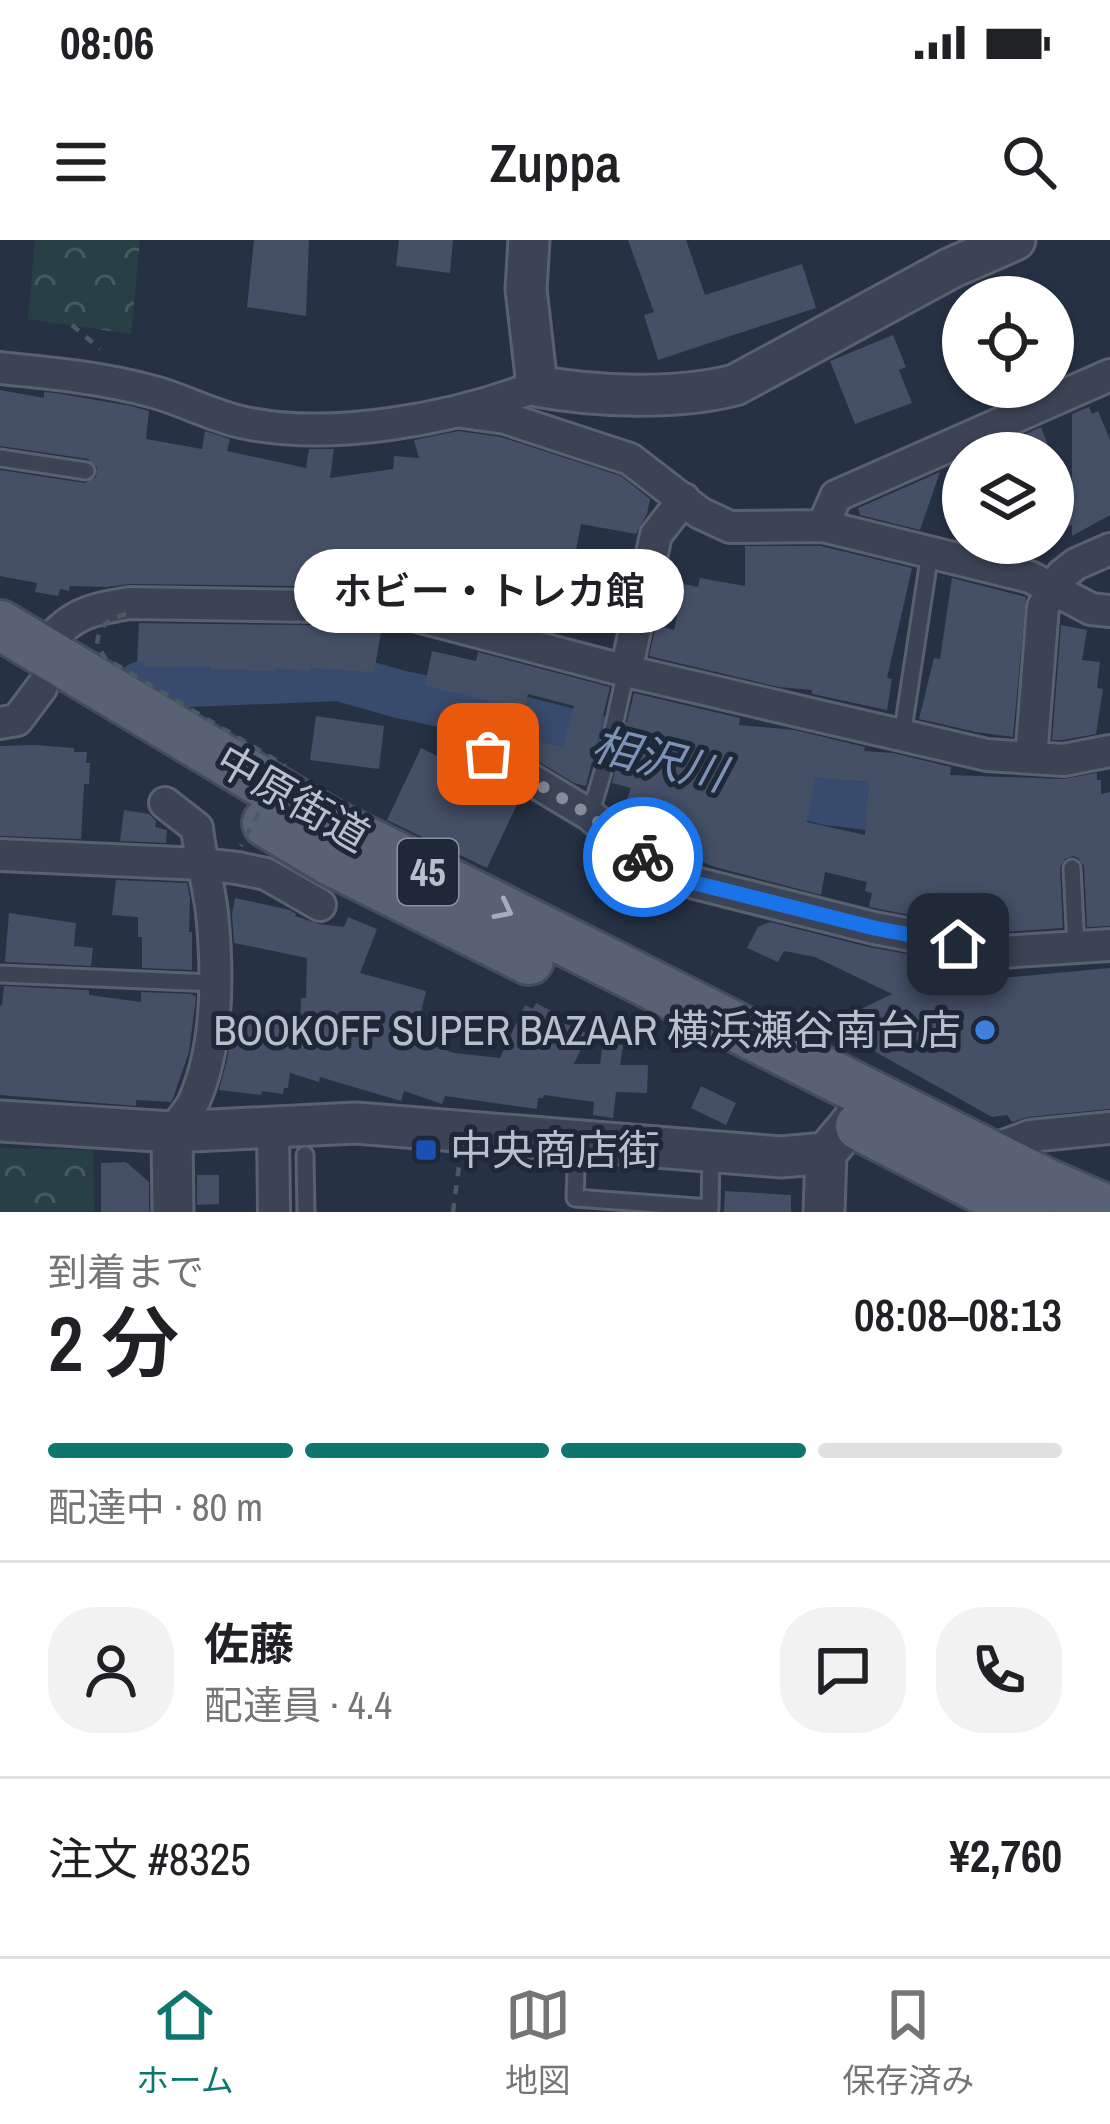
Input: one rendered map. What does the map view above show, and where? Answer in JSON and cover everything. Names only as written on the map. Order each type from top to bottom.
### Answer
[{"type":"main road","name":"中原街道","points":[[0,625],[27,667],[328,860],[849,1124],[983,1183],[1110,1211]]},
{"type":"street","points":[[529,240],[526,289],[537,386]]},
{"type":"street","points":[[0,368],[76,376],[153,392],[242,422],[332,431],[462,412],[537,386],[583,394],[702,393],[736,385],[951,268],[1015,240]]},
{"type":"street","points":[[823,526],[836,496],[1110,375]]},
{"type":"street","points":[[462,412],[505,418],[630,459],[700,513],[730,527],[823,526],[1030,577],[1091,609],[1110,610]]},
{"type":"street","points":[[626,671],[656,535],[684,499]]},
{"type":"street","points":[[1031,758],[1043,608],[1063,575],[1110,549]]},
{"type":"street","points":[[0,723],[17,720],[27,667],[74,616],[94,609],[130,603],[382,607],[626,671],[987,755],[1064,760],[1110,751]]},
{"type":"street","points":[[457,735],[590,815],[632,852],[695,883],[874,928],[1001,952],[1110,944]]},
{"type":"street","points":[[165,803],[197,828],[211,909],[215,983],[210,1048],[193,1102],[172,1132],[173,1212]]},
{"type":"street","points":[[0,855],[201,864],[266,874],[320,905]]},
{"type":"street","points":[[0,1121],[172,1132],[356,1123],[781,1157],[849,1124]]},
{"type":"street","points":[[824,1212],[849,1124]]},
{"type":"street","points":[[273,1127],[284,1192]]},
{"type":"street","points":[[983,1183],[1030,1136],[1110,1128]]},
{"type":"lane","points":[[0,458],[86,471]]},
{"type":"lane","points":[[902,736],[930,553]]},
{"type":"lane","points":[[590,815],[626,671]]},
{"type":"lane","points":[[1072,868],[1076,947]]},
{"type":"lane","points":[[0,974],[215,983]]},
{"type":"lane","points":[[577,1140],[575,1198],[710,1208],[711,1151]]},
{"type":"lane","points":[[305,1155],[284,1192],[305,1212]]},
{"type":"lane","points":[[1036,1198],[1065,1173],[1110,1196]]},
{"type":"path","points":[[126,614],[101,627],[97,644],[105,658],[284,765],[241,846]]},
{"type":"path","points":[[453,1212],[460,1161]]},
{"type":"green space","points":[[35,240],[140,240],[131,334],[28,319]]},
{"type":"green space","points":[[0,1148],[93,1150],[94,1212],[0,1212]]},
{"type":"building","points":[[254,240],[309,240],[306,316],[247,307]]},
{"type":"building","points":[[399,240],[453,240],[450,273],[396,266]]},
{"type":"building","points":[[628,240],[686,240],[705,295],[802,264],[816,308],[658,360],[644,315],[654,312]]},
{"type":"building","points":[[893,335],[906,367],[899,370],[912,403],[855,424],[830,361]]},
{"type":"building","points":[[0,390],[44,398],[44,392],[56,393],[131,406],[149,411],[146,439],[202,449],[205,431],[230,439],[227,451],[306,468],[309,449],[334,449],[330,478],[393,469],[394,456],[419,458],[414,440],[458,431],[501,437],[621,476],[650,499],[647,514],[636,534],[581,524],[571,577],[625,587],[614,633],[488,612],[431,594],[383,587],[130,584],[70,586],[69,591],[60,589],[58,596],[35,592],[37,583],[0,576],[0,470],[85,483],[96,477],[97,468],[88,459],[0,446]]},
{"type":"building","points":[[1089,407],[1092,414],[1098,411],[1110,440],[1110,515],[1074,535],[1074,432],[1072,414]]},
{"type":"building","points":[[940,472],[920,530],[860,515],[858,508]]},
{"type":"building","points":[[745,546],[821,546],[912,568],[887,678],[892,679],[887,710],[649,656],[656,625],[674,630],[684,584],[698,587],[700,578],[745,586]]},
{"type":"building","points":[[952,578],[1026,597],[1013,737],[919,719],[934,658],[940,659]]},
{"type":"building","points":[[139,623],[382,627],[374,672],[275,671],[143,667],[144,662],[137,662]]},
{"type":"building","points":[[1061,625],[1087,630],[1082,660],[1100,662],[1097,688],[1103,689],[1096,734],[1052,740]]},
{"type":"building","points":[[432,651],[476,661],[478,652],[610,687],[586,786],[494,735],[502,705],[425,685]],"holes":[[[528,694],[574,706],[563,747],[516,736]]]},
{"type":"building","points":[[634,693],[740,718],[739,725],[795,730],[865,747],[864,751],[951,767],[950,775],[1063,779],[1097,773],[1101,794],[1110,792],[1110,926],[1087,927],[1084,866],[1073,856],[1060,867],[1063,928],[998,932],[1000,919],[956,911],[955,924],[869,907],[872,893],[865,891],[867,882],[825,872],[821,895],[678,853],[668,848],[671,839],[621,816],[631,788],[612,783]],"holes":[[[815,777],[869,782],[865,835],[807,822]]]},
{"type":"building","points":[[316,716],[384,726],[379,769],[310,760]]},
{"type":"building","points":[[0,746],[87,752],[89,784],[84,784],[81,839],[0,836]]},
{"type":"building","points":[[421,748],[483,778],[484,774],[521,796],[487,868],[387,820]]},
{"type":"building","points":[[124,810],[149,814],[155,827],[167,830],[166,843],[120,841]]},
{"type":"building","points":[[116,880],[187,883],[192,970],[142,968],[138,917],[112,915]]},
{"type":"building","points":[[235,898],[290,910],[319,924],[344,927],[348,917],[377,929],[360,973],[426,991],[415,1039],[454,1053],[500,1058],[525,1005],[533,1009],[536,1003],[588,1034],[574,1064],[600,1064],[603,1043],[623,1045],[620,1065],[648,1065],[647,1093],[616,1092],[613,1118],[593,1115],[594,1102],[544,1095],[538,1098],[537,1109],[445,1096],[442,1104],[404,1091],[401,1101],[290,1073],[283,1094],[219,1090],[234,1015],[300,1026],[301,998],[306,998],[307,958],[234,943]]},
{"type":"building","points":[[9,913],[76,923],[74,946],[93,948],[91,966],[5,962]]},
{"type":"building","name":"BOOKOFF SUPER BAZAAR 横浜瀬谷南台店","points":[[770,922],[924,957],[948,983],[1110,968],[1110,1109],[1012,1122],[1007,1115],[992,1117],[872,1050],[862,1051],[859,1010],[892,994],[815,957],[784,951],[778,962],[747,948],[758,927]]},
{"type":"building","points":[[4,986],[89,990],[89,995],[141,1002],[141,992],[196,997],[189,1052],[171,1102],[136,1100],[136,1106],[0,1095]]},
{"type":"building","points":[[701,1086],[736,1103],[726,1125],[691,1108]]},
{"type":"building","points":[[126,1162],[149,1182],[149,1212],[101,1212],[101,1163]]},
{"type":"building","points":[[197,1175],[219,1175],[219,1204],[197,1205]]},
{"type":"building","points":[[725,1191],[791,1195],[791,1212],[724,1212]]},
{"type":"waterway","name":"相沢川","points":[[141,685],[339,677],[826,801],[932,814]]},
{"type":"way so far","points":[[488,754],[590,815],[643,857]]},
{"type":"place","name":"ホビー・トレカ館","points":[[488,754]]},
{"type":"place","name":"BOOKOFF SUPER BAZAAR 横浜瀬谷南台店","points":[[985,1030]]},
{"type":"place","name":"中央商店街","points":[[426,1150]]},
{"type":"route","points":[[643,857],[695,883],[958,944]]}]
